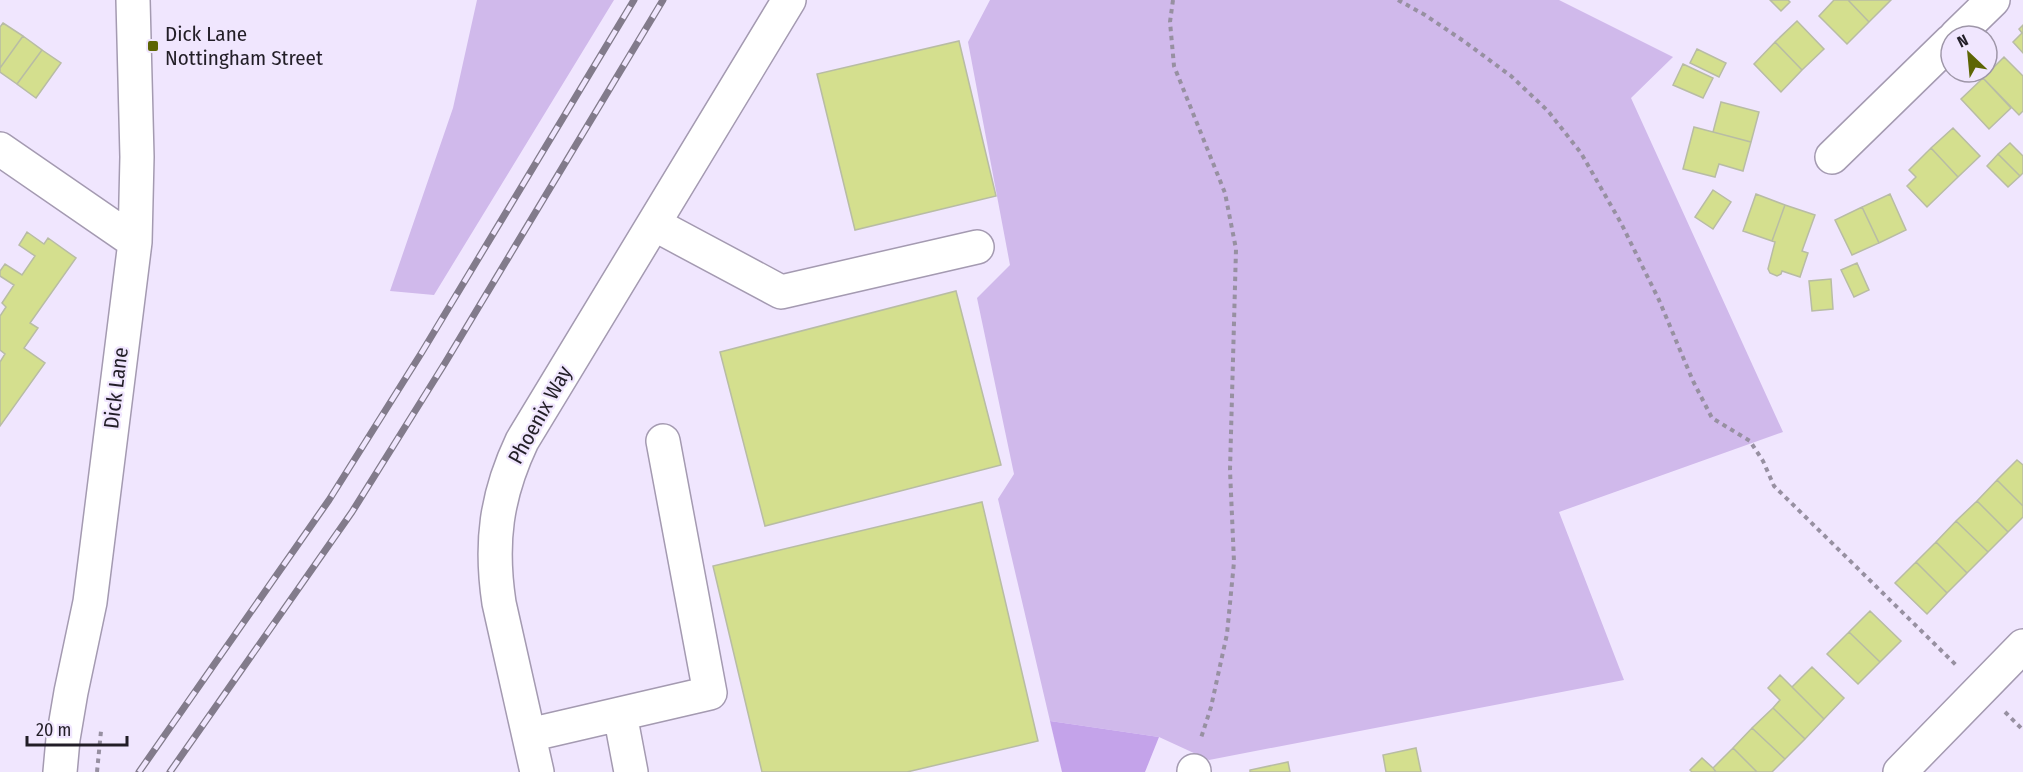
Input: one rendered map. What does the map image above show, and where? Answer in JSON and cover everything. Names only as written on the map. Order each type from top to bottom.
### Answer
[{"type":"street","name":"Dick Lane","points":[[60,772],[70,701],[90,602],[135,242],[137,157],[133,0]]},
{"type":"street","name":"Phoenix Way","points":[[537,772],[495,575],[496,529],[502,493],[510,466],[522,441],[789,0]]},
{"type":"street","points":[[1968,24],[1993,0]]},
{"type":"street","points":[[1832,157],[1939,53]]},
{"type":"street","points":[[0,149],[135,242]]},
{"type":"street","points":[[654,224],[781,292],[977,247]]},
{"type":"street","points":[[529,735],[710,693],[663,441]]},
{"type":"street","points":[[1900,772],[2023,646]]},
{"type":"street","points":[[620,714],[631,772]]},
{"type":"path","points":[[1173,0],[1170,22],[1174,66],[1225,193],[1236,249],[1230,470],[1233,573],[1227,634],[1211,706],[1196,754],[1194,772]]},
{"type":"path","points":[[1398,0],[1425,15],[1484,56],[1511,76],[1548,111],[1581,153],[1621,223],[1659,300],[1693,381],[1712,418],[1750,441],[1763,461],[1774,486],[2023,730]]},
{"type":"shaded area","points":[[477,0],[614,0],[434,295],[390,291],[453,108]]},
{"type":"shaded area","points":[[990,0],[1559,0],[1673,57],[1631,98],[1783,432],[1559,512],[1624,680],[1209,760],[1159,737],[1050,721],[998,499],[1014,474],[977,298],[1010,265],[968,42]]},
{"type":"shaded area","points":[[1050,721],[1159,737],[1145,772],[1062,772]]},
{"type":"building","points":[[1770,0],[1788,0],[1790,2],[1781,11]]},
{"type":"building","points":[[1834,0],[1848,0],[1869,22],[1847,44],[1819,16]]},
{"type":"building","points":[[1848,0],[1891,0],[1869,22]]},
{"type":"building","points":[[1797,21],[1824,49],[1802,70],[1775,42]]},
{"type":"building","points":[[3,23],[23,36],[0,68],[0,27]]},
{"type":"building","points":[[2023,25],[2023,53],[2013,42],[2022,33],[2019,29]]},
{"type":"building","points":[[23,36],[42,50],[17,84],[0,72],[0,68]]},
{"type":"building","points":[[959,41],[996,196],[855,230],[817,74]]},
{"type":"building","points":[[1775,42],[1802,70],[1781,92],[1754,64]]},
{"type":"building","points":[[1697,49],[1726,63],[1719,77],[1690,63]]},
{"type":"building","points":[[42,50],[61,63],[36,98],[17,84]]},
{"type":"building","points":[[2004,57],[2023,76],[2023,111],[2019,115],[1989,84],[1999,84],[1999,62]]},
{"type":"building","points":[[1683,64],[1713,78],[1703,98],[1673,85]]},
{"type":"building","points":[[1977,84],[1989,84],[2011,108],[1989,129],[1961,99]]},
{"type":"building","points":[[1721,102],[1759,112],[1751,142],[1713,132]]},
{"type":"building","points":[[1694,127],[1751,142],[1743,171],[1719,164],[1715,177],[1683,169]]},
{"type":"building","points":[[1953,128],[1980,156],[1958,177],[1931,148]]},
{"type":"building","points":[[2010,143],[2023,156],[2023,173],[2020,176],[1998,154]]},
{"type":"building","points":[[1931,148],[1958,177],[1927,207],[1907,186],[1916,177],[1909,170]]},
{"type":"building","points":[[1998,154],[2020,176],[2008,187],[1987,166]]},
{"type":"building","points":[[1713,190],[1731,202],[1713,229],[1695,217]]},
{"type":"building","points":[[1756,194],[1785,205],[1772,241],[1743,231]]},
{"type":"building","points":[[1890,194],[1906,230],[1879,243],[1862,207]]},
{"type":"building","points":[[1785,205],[1815,215],[1802,251],[1808,253],[1800,277],[1782,271],[1777,276],[1770,273],[1768,269],[1775,242],[1772,241]]},
{"type":"building","points":[[1862,207],[1879,243],[1852,255],[1835,220]]},
{"type":"building","points":[[27,232],[44,244],[48,238],[76,258],[30,323],[38,328],[24,348],[45,363],[0,426],[0,362],[5,354],[0,350],[0,316],[6,307],[2,303],[14,285],[0,276],[0,271],[5,264],[22,275],[35,256],[19,245]]},
{"type":"building","points":[[1857,263],[1869,290],[1854,297],[1841,270]]},
{"type":"building","points":[[1831,279],[1833,309],[1812,311],[1809,281]]},
{"type":"building","points":[[956,291],[1001,465],[765,526],[720,352]]},
{"type":"building","points":[[2017,460],[2023,465],[2023,506],[1997,480]]},
{"type":"building","points":[[1997,480],[2023,506],[2023,517],[2008,532],[1977,501]]},
{"type":"building","points":[[1977,501],[2008,532],[1988,552],[1956,521]]},
{"type":"building","points":[[982,502],[1038,741],[907,772],[762,772],[713,566]]},
{"type":"building","points":[[1956,521],[1988,552],[1967,573],[1936,542]]},
{"type":"building","points":[[1936,542],[1967,573],[1947,593],[1916,562]]},
{"type":"building","points":[[1916,562],[1947,593],[1927,614],[1895,583]]},
{"type":"building","points":[[1870,611],[1901,641],[1880,662],[1849,632]]},
{"type":"building","points":[[1849,632],[1880,662],[1858,684],[1827,654]]},
{"type":"building","points":[[1812,667],[1844,698],[1824,719],[1792,687]]},
{"type":"building","points":[[1780,675],[1824,719],[1805,739],[1773,708],[1780,700],[1768,688]]},
{"type":"building","points":[[1773,708],[1805,739],[1785,759],[1752,728]]},
{"type":"building","points":[[1752,728],[1785,759],[1772,772],[1757,772],[1733,748]]},
{"type":"building","points":[[1416,748],[1421,772],[1386,772],[1383,755]]},
{"type":"building","points":[[1733,748],[1757,772],[1716,772],[1713,768]]},
{"type":"building","points":[[1702,758],[1716,772],[1692,772],[1690,770]]},
{"type":"building","points":[[1288,762],[1290,772],[1250,772],[1250,770]]},
{"type":"railway","points":[[139,772],[329,500],[422,352],[634,0]]},
{"type":"railway","points":[[170,772],[352,512],[445,363],[663,0]]},
{"type":"place","name":"Dick Lane Nottingham Street","points":[[153,46]]}]
